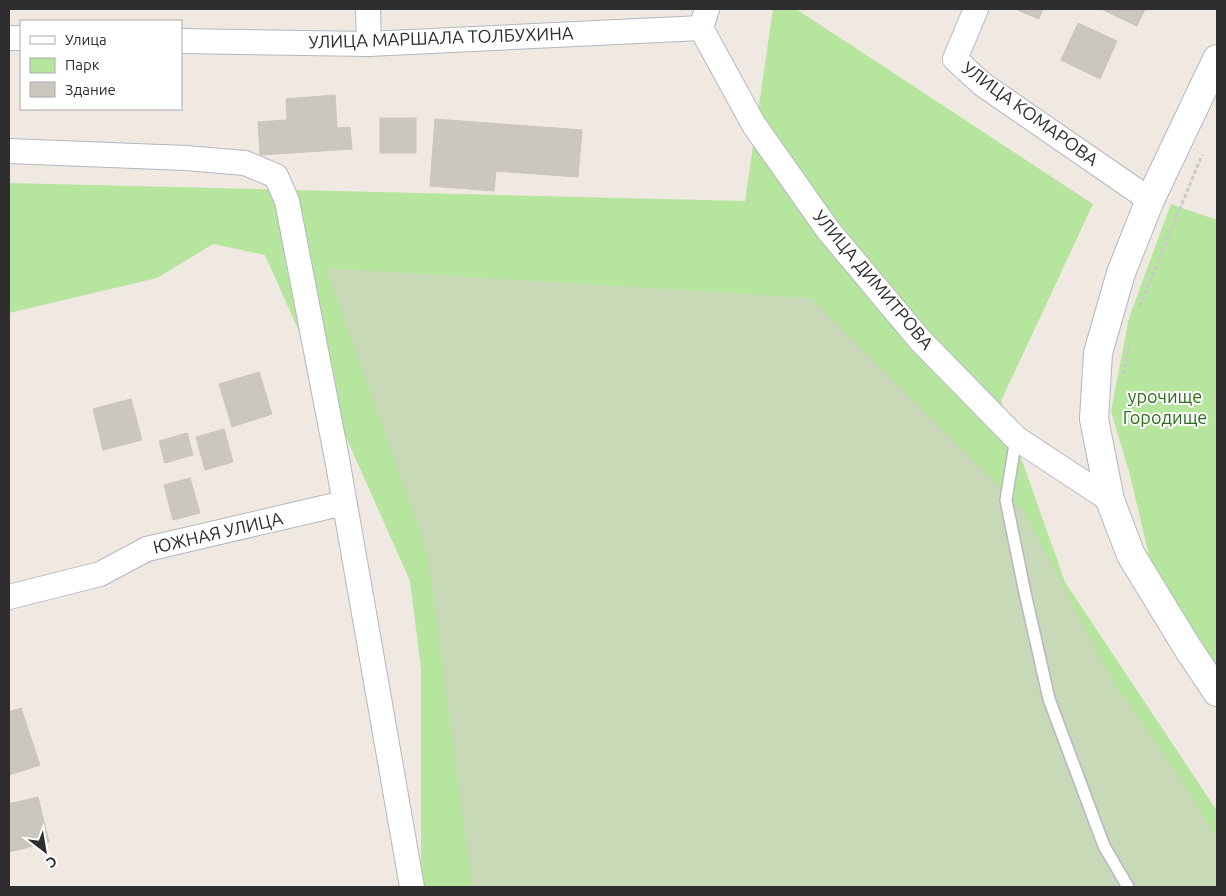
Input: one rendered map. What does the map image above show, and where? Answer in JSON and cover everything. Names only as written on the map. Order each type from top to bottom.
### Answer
[{"type":"street","points":[[368,9],[369,44]]},
{"type":"street","name":"УЛИЦА КОМАРОВА","points":[[976,9],[955,59],[982,84],[1150,200]]},
{"type":"street","name":"УЛИЦА МАРШАЛА ТОЛБУХИНА","points":[[182,41],[369,44],[704,18]]},
{"type":"street","name":"УЛИЦА ДИМИТРОВА","points":[[704,18],[754,125],[828,230],[920,340],[1016,438],[1110,500]]},
{"type":"street","points":[[1217,59],[1150,200],[1121,273],[1098,353],[1094,419],[1110,500],[1131,555],[1217,692]]},
{"type":"street","points":[[9,151],[186,158],[245,163],[276,176],[287,201],[337,459],[412,887]]},
{"type":"street","name":"ЮЖНАЯ УЛИЦА","points":[[9,597],[100,574],[147,549],[344,503]]},
{"type":"lane","points":[[1016,438],[1006,500],[1049,699],[1104,846],[1128,887]]},
{"type":"path","points":[[1139,307],[1202,153]]},
{"type":"path","points":[[1123,382],[1130,335]]},
{"type":"green space","points":[[773,9],[796,9],[1093,204],[1001,401],[1065,582],[1217,811],[1217,887],[421,887],[421,669],[410,581],[265,255],[213,244],[157,278],[9,313],[9,183],[745,201]]},
{"type":"green space","name":"урочище Городище","points":[[1171,204],[1217,220],[1217,666],[1151,564],[1130,475],[1111,411],[1129,318]]},
{"type":"green space","points":[[326,268],[811,298],[1024,511],[1112,680],[1179,776],[1217,838],[1217,887],[472,887],[427,552]]},
{"type":"building","points":[[1015,9],[1043,9],[1039,19]]},
{"type":"building","points":[[1101,9],[1145,9],[1137,26]]},
{"type":"building","points":[[1078,23],[1117,41],[1100,79],[1061,60]]},
{"type":"building","points":[[335,95],[337,128],[350,127],[352,149],[260,155],[258,122],[287,120],[286,99]]},
{"type":"building","points":[[380,118],[416,118],[416,153],[380,153]]},
{"type":"building","points":[[435,119],[582,130],[578,177],[496,171],[494,191],[430,186]]},
{"type":"building","points":[[259,372],[272,414],[232,427],[219,384]]},
{"type":"building","points":[[131,399],[142,440],[103,450],[93,409]]},
{"type":"building","points":[[224,429],[233,462],[205,470],[196,437]]},
{"type":"building","points":[[187,433],[193,455],[165,463],[159,441]]},
{"type":"building","points":[[190,478],[200,513],[173,520],[164,485]]},
{"type":"building","points":[[21,708],[40,765],[9,775],[9,712]]},
{"type":"building","points":[[38,797],[49,842],[9,852],[9,804]]}]
